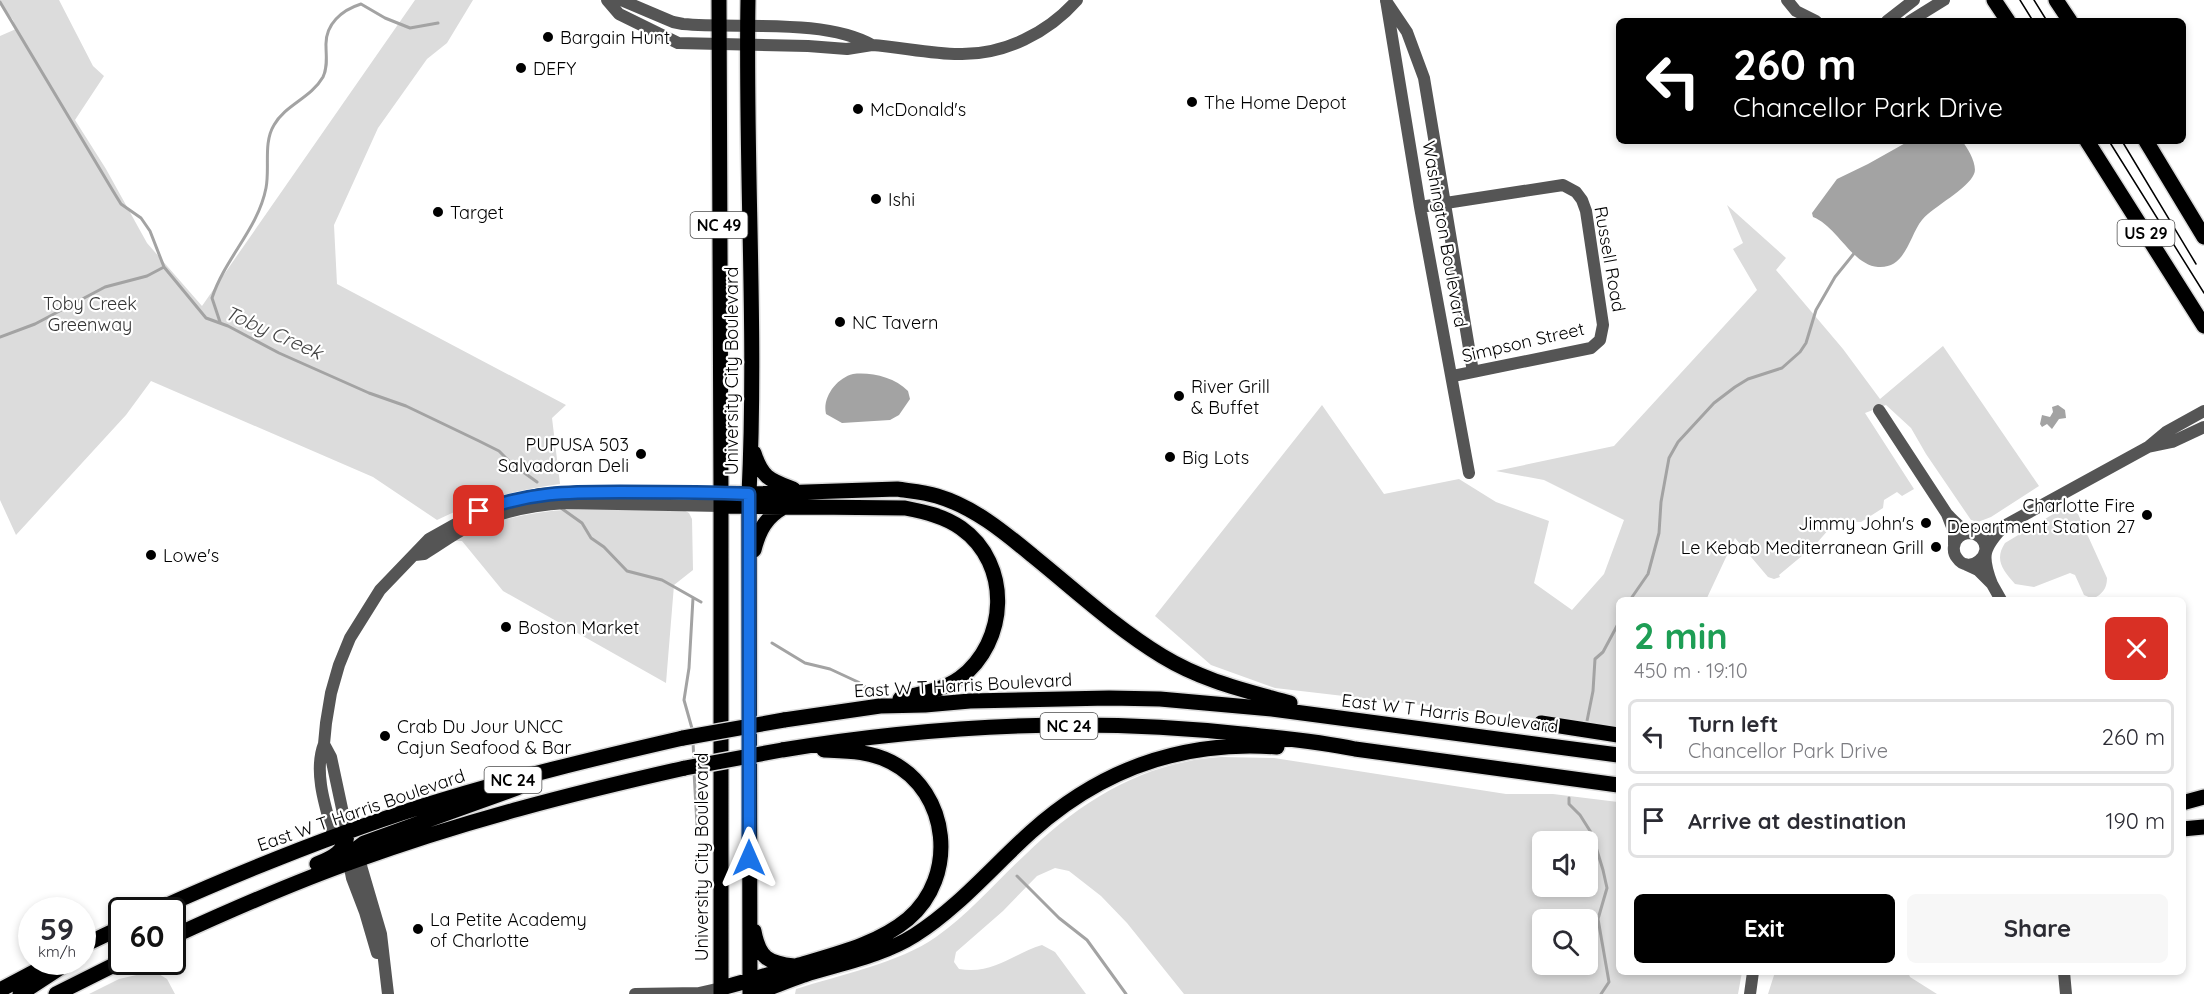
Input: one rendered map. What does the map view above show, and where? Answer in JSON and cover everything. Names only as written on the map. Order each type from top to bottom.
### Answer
[{"type":"main road","name":"University City Boulevard","points":[[719,0],[721,991]]},
{"type":"main road","name":"University City Boulevard","points":[[748,0],[751,259],[750,990]]},
{"type":"main road","points":[[1994,0],[2006,18]]},
{"type":"main road","points":[[2056,0],[2068,18]]},
{"type":"main road","name":"US 29","points":[[2089,144],[2204,326]]},
{"type":"main road","name":"US 29","points":[[2148,144],[2204,237]]},
{"type":"main road","points":[[751,442],[760,469],[765,476],[799,492]]},
{"type":"main road","points":[[749,500],[799,492],[897,489],[920,492],[947,500],[991,523],[1136,638],[1175,664],[1237,690],[1335,717]]},
{"type":"main road","points":[[721,499],[749,500],[784,507],[894,507],[934,514],[949,520],[967,534],[987,559],[997,590],[998,614],[992,636],[977,662],[959,678],[937,690],[880,706]]},
{"type":"main road","points":[[749,568],[763,525],[774,513],[784,507]]},
{"type":"main road","name":"East W T Harris Boulevard","points":[[185,897],[231,876],[340,835],[482,788],[683,738],[880,706],[1031,699],[1140,699],[1272,709],[1616,755]]},
{"type":"main road","points":[[1541,723],[1616,735]]},
{"type":"main road","name":"NC 24","points":[[186,931],[286,886],[354,861],[535,804],[685,768],[848,739],[1000,726],[1210,730],[1326,743],[1355,750],[1616,785]]},
{"type":"main road","points":[[721,991],[750,990],[804,975],[882,952],[914,936],[946,913],[1032,831],[1056,812],[1102,782],[1147,761],[1213,747],[1245,745],[1323,751],[1355,750]]},
{"type":"main road","points":[[750,990],[797,966],[878,938],[906,921],[923,903],[932,889],[941,857],[942,841],[938,818],[928,795],[912,776],[892,762],[855,751],[782,750]]},
{"type":"main road","points":[[354,861],[356,849],[364,843],[497,796],[555,770]]},
{"type":"main road","points":[[2186,796],[2204,796]]},
{"type":"main road","points":[[2186,802],[2204,796]]},
{"type":"main road","points":[[2186,829],[2204,828]]},
{"type":"main road","points":[[208,921],[240,898],[335,856],[346,843],[340,835]]},
{"type":"main road","points":[[749,902],[760,951],[772,962],[797,966]]},
{"type":"main road","points":[[96,939],[108,933]]},
{"type":"main road","points":[[96,940],[102,936]]},
{"type":"main road","points":[[56,994],[108,968]]},
{"type":"main road","points":[[0,990],[28,975]]},
{"type":"main road","points":[[20,994],[49,975]]},
{"type":"street","points":[[609,0],[607,0],[619,14],[673,41],[682,43],[847,49],[872,45],[951,54],[979,53],[1038,33],[1061,17],[1077,0]]},
{"type":"street","points":[[621,0],[677,23],[811,29],[843,33],[872,45]]},
{"type":"street","name":"Washington Boulevard","points":[[1386,0],[1407,32],[1424,78],[1473,372]]},
{"type":"street","name":"Washington Boulevard","points":[[1386,0],[1420,207],[1453,376],[1469,473]]},
{"type":"street","points":[[1787,0],[1796,11],[1810,18]]},
{"type":"street","points":[[1891,18],[1914,0]]},
{"type":"street","points":[[1915,18],[1944,0]]},
{"type":"street","name":"Russell Road","points":[[1445,203],[1558,185],[1570,188],[1582,200],[1591,235],[1603,324],[1600,340]]},
{"type":"street","points":[[1420,207],[1445,203]]},
{"type":"street","name":"Simpson Street","points":[[1453,376],[1586,349],[1595,346],[1600,340]]},
{"type":"street","points":[[1880,410],[1947,514],[1954,532],[1956,558],[1978,570],[1992,584]]},
{"type":"street","points":[[1954,545],[1960,536],[1986,533],[2004,526],[2148,447],[2166,432],[2204,411]]},
{"type":"street","points":[[2148,447],[2172,442],[2204,427]]},
{"type":"street","points":[[340,835],[331,757],[324,744],[326,723],[339,665],[350,638],[380,590],[415,555],[424,554],[479,522],[503,513],[541,505],[721,499]]},
{"type":"street","points":[[1947,514],[1964,529],[1983,540],[1986,566],[1999,597]]},
{"type":"street","points":[[1965,564],[1978,562],[1992,539],[2004,526]]},
{"type":"street","points":[[354,861],[352,878],[376,948],[382,994]]},
{"type":"street","points":[[354,861],[381,934],[388,994]]},
{"type":"street","points":[[1750,994],[1753,975]]},
{"type":"street","points":[[2064,975],[2066,994]]},
{"type":"street","points":[[635,994],[721,991]]},
{"type":"green space","name":"Toby Creek Greenway","points":[[0,0],[59,0],[93,66],[104,76],[75,120],[106,169],[147,243],[202,306],[415,0],[473,0],[447,43],[427,59],[378,128],[334,225],[337,284],[566,405],[552,418],[560,484],[497,497],[437,520],[373,477],[151,381],[126,415],[16,535],[0,500],[0,36],[16,29]]},
{"type":"green space","points":[[1727,205],[1786,258],[1776,270],[1843,349],[1880,399],[1943,346],[2039,486],[1991,517],[1978,522],[1971,520],[1911,428],[1886,405],[1865,413],[1914,489],[1902,496],[1897,492],[1884,500],[1883,508],[1861,522],[1840,521],[1779,575],[1780,577],[1774,579],[1768,577],[1735,538],[1707,597],[1616,597],[1616,728],[1275,688],[1211,665],[1155,616],[1322,405],[1384,494],[1459,479],[1496,502],[1549,521],[1534,583],[1572,610],[1604,574],[1624,520],[1544,480],[1496,471],[1614,446],[1757,290],[1733,249],[1743,243]]},
{"type":"green space","points":[[680,508],[689,513],[692,519],[693,570],[674,585],[666,683],[503,591],[462,541],[453,541],[496,522],[541,512]]},
{"type":"green space","points":[[2068,508],[2078,514],[2107,578],[2103,591],[2096,597],[2084,595],[2075,575],[2070,573],[2034,587],[2015,584],[2001,565],[2000,555],[2005,543],[2060,510]]},
{"type":"green space","points":[[1216,757],[1274,758],[1506,794],[1553,794],[1616,802],[1616,975],[1741,975],[1738,994],[1184,994],[1127,923],[1101,896],[1069,871],[1055,868],[1037,876],[1003,911],[956,952],[954,962],[959,969],[982,969],[1002,963],[1042,945],[1055,952],[1086,994],[795,994],[796,989],[887,961],[936,937],[971,908],[1060,824],[1119,785],[1162,768]]},
{"type":"green space","points":[[136,975],[160,975],[167,979],[175,994],[89,994],[119,979]]},
{"type":"green space","points":[[1774,975],[1909,975],[1937,994],[1768,994]]},
{"type":"shaded area","points":[[1904,144],[1964,144],[1974,162],[1975,171],[1965,186],[1922,220],[1906,250],[1895,263],[1878,267],[1860,260],[1830,228],[1813,217],[1812,213],[1837,179]]},
{"type":"shaded area","points":[[853,374],[875,375],[896,382],[908,391],[910,399],[899,415],[890,420],[842,423],[826,414],[826,401],[836,384]]},
{"type":"shaded area","points":[[2058,405],[2065,410],[2066,418],[2059,419],[2052,429],[2047,424],[2042,427],[2040,424],[2042,415],[2050,417],[2053,412],[2052,407]]},
{"type":"waterway","name":"Toby Creek","points":[[0,2],[121,204],[141,218],[150,231],[164,267],[206,318],[228,326],[279,353],[369,393],[406,406],[479,441],[499,451],[512,464],[537,482]]},
{"type":"waterway","points":[[220,322],[212,298],[262,203],[266,188],[271,132],[279,118],[312,91],[323,77],[326,65],[326,38],[336,19],[347,10],[361,4],[385,18],[410,28],[438,23]]},
{"type":"waterway","points":[[1632,597],[1648,574],[1659,533],[1661,502],[1669,458],[1678,442],[1714,403],[1735,387],[1748,379],[1782,368],[1800,352],[1806,343],[1816,310],[1835,277],[1856,251]]},
{"type":"waterway","points":[[0,337],[35,324],[105,287],[147,276],[164,267]]},
{"type":"waterway","name":"Toby Creek","points":[[561,508],[582,523],[591,538],[604,547],[627,571],[662,580],[701,602]]},
{"type":"waterway","points":[[693,598],[689,668],[684,700],[693,732]]},
{"type":"waterway","points":[[1587,721],[1593,691],[1595,659],[1603,652],[1616,628]]},
{"type":"waterway","name":"Toby Creek","points":[[772,643],[805,663],[830,669],[858,682],[875,694]]},
{"type":"waterway","points":[[693,742],[694,762]]},
{"type":"waterway","points":[[694,772],[697,825]]},
{"type":"waterway","points":[[1569,798],[1569,804],[1580,815],[1592,834],[1607,888],[1598,919],[1609,982],[1601,994]]},
{"type":"waterway","name":"Toby Creek","points":[[1017,876],[1059,918],[1087,940],[1126,994]]},
{"type":"tram line","points":[[2020,0],[2031,18]]},
{"type":"tram line","points":[[2034,0],[2045,18]]},
{"type":"tram line","points":[[2111,144],[2204,293]]},
{"type":"tram line","points":[[2124,144],[2196,264]]},
{"type":"place","name":"Bargain Hunt","points":[[548,37]]},
{"type":"place","name":"DEFY","points":[[521,68]]},
{"type":"place","name":"The Home Depot","points":[[1192,102]]},
{"type":"place","name":"McDonald's","points":[[858,109]]},
{"type":"place","name":"Ishi","points":[[876,199]]},
{"type":"place","name":"Target","points":[[438,212]]},
{"type":"place","name":"NC Tavern","points":[[840,322]]},
{"type":"place","name":"River Grill & Buffet","points":[[1179,396]]},
{"type":"place","name":"PUPUSA 503 Salvadoran Deli","points":[[641,454]]},
{"type":"place","name":"Big Lots","points":[[1170,457]]},
{"type":"place","name":"Charlotte Fire Department Station 27","points":[[2147,515]]},
{"type":"place","name":"Jimmy John's","points":[[1926,523]]},
{"type":"place","name":"Le Kebab Mediterranean Grill","points":[[1936,547]]},
{"type":"place","name":"Lowe's","points":[[151,555]]},
{"type":"place","name":"Boston Market","points":[[506,627]]},
{"type":"place","name":"Crab Du Jour UNCC Cajun Seafood & Bar","points":[[385,736]]},
{"type":"place","name":"La Petite Academy of Charlotte","points":[[418,929]]},
{"type":"route","points":[[479,511],[513,499],[557,492],[690,491],[749,494],[749,858]]}]
